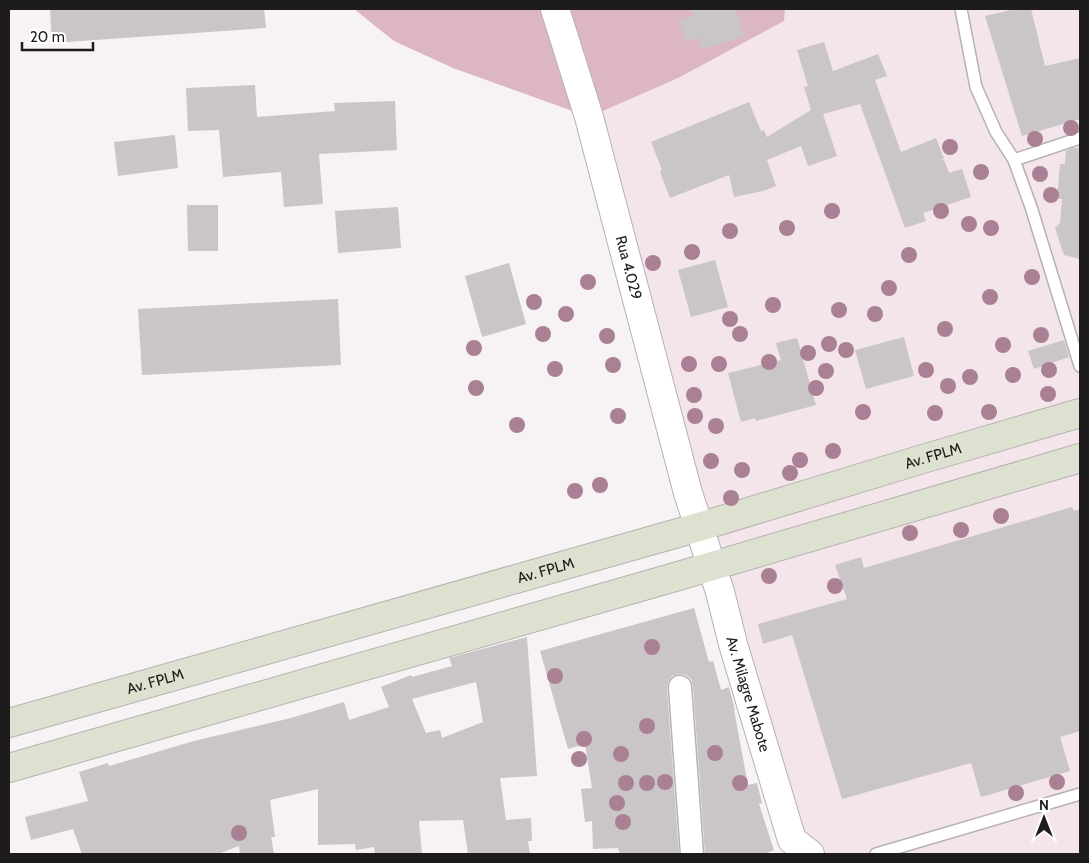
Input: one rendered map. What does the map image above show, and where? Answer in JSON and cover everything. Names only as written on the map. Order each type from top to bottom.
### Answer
[{"type":"main road","name":"Av. FPLM","points":[[9,723],[699,527],[1080,413]]},
{"type":"main road","points":[[9,768],[675,577],[1080,458]]},
{"type":"street","name":"Rua 4.029","points":[[555,9],[589,117],[699,527]]},
{"type":"street","name":"Av. Milagre Mabote","points":[[699,527],[720,592],[733,644],[792,840],[810,854]]},
{"type":"street","points":[[680,687],[692,854]]},
{"type":"lane","points":[[961,9],[976,87],[996,132],[1014,160],[1031,206],[1080,366]]},
{"type":"lane","points":[[1014,160],[1080,138]]},
{"type":"lane","points":[[1068,326],[1080,323]]},
{"type":"lane","points":[[876,854],[1080,794]]},
{"type":"shaded area","points":[[354,9],[785,9],[784,21],[678,78],[589,117],[453,68],[394,41]]},
{"type":"shaded area","points":[[560,9],[1080,9],[1080,854],[810,854],[792,840]]},
{"type":"building","points":[[50,9],[264,9],[266,28],[52,43]]},
{"type":"building","points":[[691,9],[736,9],[744,37],[702,49],[699,38],[685,42],[679,20],[693,16]]},
{"type":"building","points":[[1015,9],[1031,9],[1045,66],[1080,58],[1080,119],[1022,136],[985,16]]},
{"type":"building","points":[[824,42],[833,71],[878,54],[887,76],[875,80],[901,152],[936,138],[944,159],[940,160],[944,160],[949,173],[962,169],[971,197],[923,213],[926,221],[905,228],[860,104],[823,114],[837,156],[808,166],[801,146],[767,160],[776,186],[763,191],[734,197],[729,175],[670,198],[651,142],[749,102],[761,131],[764,130],[767,137],[811,110],[804,87],[808,86],[797,50]]},
{"type":"building","points":[[255,85],[257,117],[335,111],[334,103],[395,101],[397,150],[319,154],[323,204],[284,207],[281,172],[223,177],[219,130],[188,131],[186,88]]},
{"type":"building","points":[[175,135],[178,168],[118,176],[114,142]]},
{"type":"building","points":[[1080,148],[1080,259],[1064,255],[1055,228],[1060,223],[1062,199],[1057,199],[1060,164],[1065,164],[1066,151]]},
{"type":"building","points":[[187,205],[218,205],[218,251],[188,251]]},
{"type":"building","points":[[398,207],[401,248],[338,253],[335,211]]},
{"type":"building","points":[[715,260],[728,307],[691,317],[678,270]]},
{"type":"building","points":[[509,263],[526,324],[482,337],[465,276]]},
{"type":"building","points":[[338,299],[341,365],[142,375],[138,309]]},
{"type":"building","points":[[904,337],[914,376],[866,389],[855,350]]},
{"type":"building","points":[[797,338],[816,405],[756,421],[755,418],[741,422],[728,373],[781,360],[776,343]]},
{"type":"building","points":[[1064,340],[1069,357],[1034,369],[1028,351]]},
{"type":"building","points":[[1072,507],[1074,511],[1080,509],[1080,731],[1060,737],[1070,771],[981,797],[971,763],[842,799],[792,635],[763,644],[758,624],[847,599],[835,565],[861,557],[864,568]]},
{"type":"building","points":[[694,608],[709,662],[713,661],[721,690],[729,687],[735,710],[748,785],[757,783],[762,803],[759,804],[774,850],[764,854],[705,854],[693,686],[691,679],[686,675],[680,674],[672,676],[667,688],[679,854],[620,854],[618,848],[593,849],[592,821],[585,822],[581,789],[592,788],[585,744],[568,749],[540,651]]},
{"type":"building","points":[[527,637],[537,776],[500,778],[506,820],[531,818],[532,841],[528,841],[530,854],[468,854],[463,820],[419,821],[422,854],[375,854],[374,847],[356,850],[355,844],[318,845],[318,789],[270,800],[275,837],[271,837],[274,854],[240,854],[239,846],[218,854],[82,854],[73,829],[31,840],[25,817],[88,801],[79,772],[108,763],[109,766],[194,741],[291,718],[344,702],[349,720],[389,707],[381,687],[411,675],[412,677],[452,666],[449,658]],"holes":[[[476,682],[483,722],[442,738],[440,730],[426,733],[412,699]]]}]
